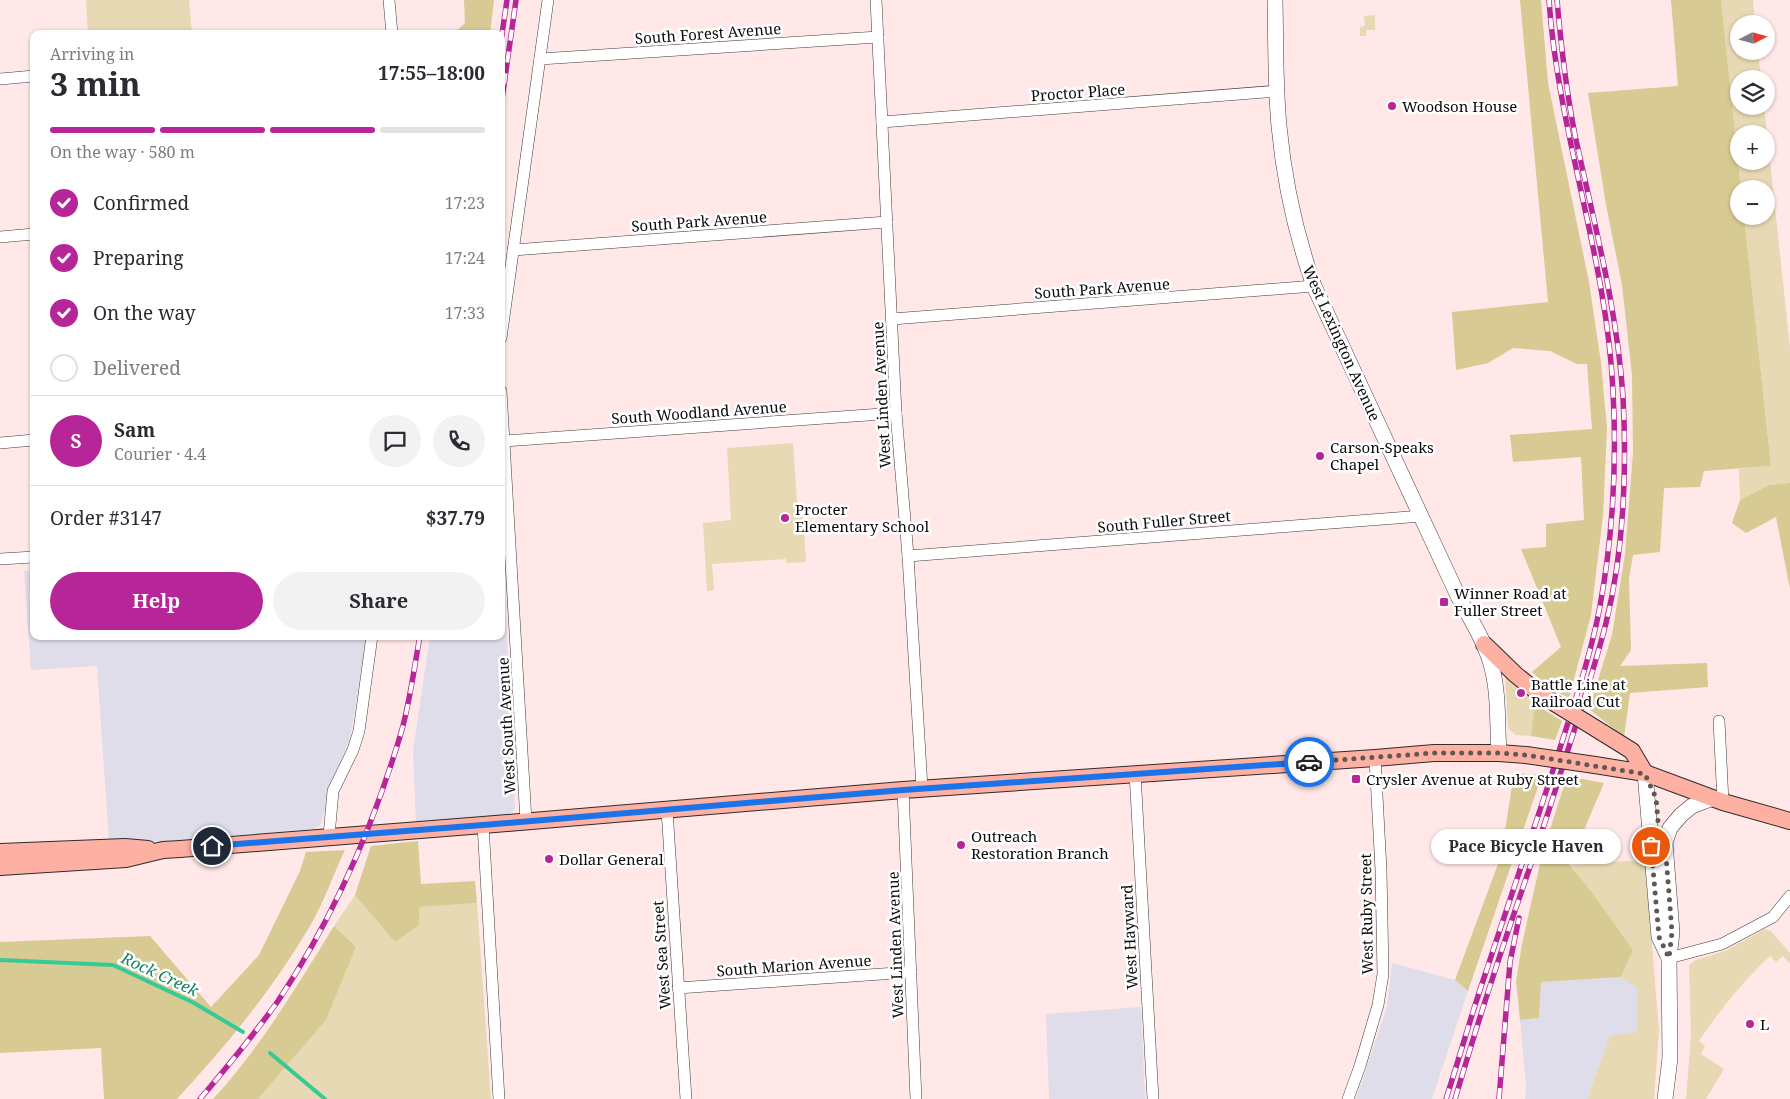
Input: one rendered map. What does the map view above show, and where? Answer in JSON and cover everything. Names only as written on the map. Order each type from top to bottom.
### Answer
[{"type":"main road","points":[[1484,644],[1540,694],[1632,751],[1645,774]]},
{"type":"main road","points":[[0,867],[126,859],[163,850],[922,788],[1434,753],[1526,755],[1645,774],[1718,800],[1790,821]]},
{"type":"main road","points":[[0,852],[125,847],[163,850]]},
{"type":"street","points":[[389,0],[392,30]]},
{"type":"street","points":[[505,309],[548,0]]},
{"type":"street","name":"West Linden Avenue","points":[[876,0],[896,413],[908,556],[922,788]]},
{"type":"street","name":"West Lexington Avenue","points":[[1275,0],[1279,126],[1287,184],[1303,255],[1314,286],[1459,598],[1484,644],[1492,667],[1495,687],[1499,753]]},
{"type":"street","name":"South Forest Avenue","points":[[540,59],[878,37]]},
{"type":"street","points":[[0,79],[30,76]]},
{"type":"street","name":"Proctor Place","points":[[882,122],[1277,91]]},
{"type":"street","name":"South Park Avenue","points":[[513,250],[887,222]]},
{"type":"street","points":[[0,237],[30,234]]},
{"type":"street","name":"South Park Avenue","points":[[892,319],[1314,286]]},
{"type":"street","name":"South Woodland Avenue","points":[[505,441],[896,413]]},
{"type":"street","points":[[0,443],[30,440]]},
{"type":"street","name":"West South Avenue","points":[[505,458],[526,821]]},
{"type":"street","name":"South Fuller Street","points":[[908,556],[1422,516]]},
{"type":"street","points":[[0,559],[30,557]]},
{"type":"street","points":[[329,836],[333,791],[353,750],[359,731],[371,640]]},
{"type":"street","points":[[1665,1099],[1670,1044],[1669,958],[1672,932],[1665,843],[1670,828],[1692,806],[1718,800],[1719,721]]},
{"type":"street","name":"West Ruby Street","points":[[1348,1099],[1378,1005],[1383,974],[1381,879],[1375,758]]},
{"type":"street","name":"West Hayward","points":[[1135,773],[1152,1099]]},
{"type":"street","points":[[1645,774],[1656,798],[1659,833],[1665,843]]},
{"type":"street","points":[[1645,774],[1659,937],[1669,958]]},
{"type":"street","name":"West Linden Avenue","points":[[903,790],[916,1099]]},
{"type":"street","name":"West Sea Street","points":[[667,810],[686,1099]]},
{"type":"street","points":[[483,825],[499,1099]]},
{"type":"street","points":[[1669,958],[1722,944],[1773,917],[1790,896]]},
{"type":"street","name":"South Marion Avenue","points":[[678,988],[911,972]]},
{"type":"shaded area","points":[[86,0],[189,0],[192,30],[88,30]]},
{"type":"shaded area","points":[[464,0],[494,0],[490,30],[457,30],[465,23]]},
{"type":"shaded area","points":[[1520,0],[1541,0],[1548,83],[1589,282],[1601,363],[1607,428],[1603,516],[1591,615],[1569,698],[1548,687],[1532,672],[1561,647],[1521,549],[1546,547],[1546,524],[1584,520],[1581,457],[1513,462],[1510,435],[1592,429],[1587,364],[1577,364],[1550,351],[1513,348],[1488,363],[1456,370],[1452,312],[1548,302]]},
{"type":"shaded area","points":[[1671,0],[1721,0],[1730,85],[1730,115],[1733,115],[1734,125],[1730,125],[1730,170],[1739,170],[1740,180],[1730,180],[1730,225],[1745,225],[1771,466],[1704,471],[1700,487],[1664,488],[1660,552],[1633,555],[1629,579],[1631,650],[1620,666],[1707,663],[1708,687],[1630,693],[1624,737],[1589,709],[1612,635],[1625,554],[1633,453],[1632,375],[1622,285],[1606,205],[1588,93],[1678,86]]},
{"type":"shaded area","points":[[1721,0],[1753,0],[1754,15],[1730,15],[1730,60],[1759,60],[1760,70],[1730,70],[1730,85]]},
{"type":"shaded area","points":[[1375,15],[1375,30],[1366,30],[1366,36],[1360,36],[1360,27],[1365,26],[1364,16]]},
{"type":"shaded area","points":[[1733,115],[1765,115],[1766,125],[1734,125]]},
{"type":"shaded area","points":[[1739,170],[1771,170],[1772,180],[1740,180]]},
{"type":"shaded area","points":[[1775,208],[1790,347],[1790,483],[1769,485],[1740,500],[1739,469],[1771,466],[1745,225],[1775,225]]},
{"type":"shaded area","points":[[793,443],[798,516],[803,516],[806,562],[786,563],[786,559],[712,564],[714,590],[707,591],[703,523],[731,520],[727,448]]},
{"type":"shaded area","points":[[1790,483],[1790,589],[1776,517],[1746,533],[1732,523],[1740,500],[1769,485]]},
{"type":"shaded area","points":[[24,571],[30,571],[30,640],[366,640],[350,739],[333,778],[321,824],[314,829],[146,843],[109,843],[97,666],[31,670]]},
{"type":"shaded area","points":[[505,600],[515,809],[508,815],[416,822],[413,751],[429,640],[505,640]]},
{"type":"shaded area","points":[[1505,675],[1536,701],[1531,736],[1515,735],[1508,728]]},
{"type":"shaded area","points":[[1535,704],[1562,721],[1555,740],[1531,736]]},
{"type":"shaded area","points":[[1514,773],[1542,775],[1468,991],[1455,980],[1501,856]]},
{"type":"shaded area","points":[[1567,776],[1604,783],[1569,865],[1590,890],[1633,950],[1621,977],[1541,982],[1539,1018],[1520,1020],[1516,981],[1522,944],[1542,855]]},
{"type":"shaded area","points":[[418,841],[421,884],[475,881],[477,903],[419,907],[419,925],[395,942],[355,895],[371,846]]},
{"type":"shaded area","points":[[345,850],[315,917],[296,949],[265,994],[231,1038],[177,1099],[104,1099],[101,1048],[0,1053],[0,942],[150,936],[211,1007],[259,955],[300,871],[306,852]]},
{"type":"shaded area","points":[[1645,860],[1659,1031],[1654,1099],[1587,1099],[1610,1036],[1637,1032],[1637,988],[1621,977],[1633,950],[1569,865]]},
{"type":"shaded area","points":[[355,895],[395,941],[418,907],[477,903],[491,1099],[258,1099],[326,1020],[356,947],[334,926]]},
{"type":"shaded area","points":[[334,926],[356,947],[326,1020],[258,1099],[213,1099],[263,1037]]},
{"type":"shaded area","points":[[1765,929],[1771,931],[1790,953],[1790,964],[1783,956],[1776,962],[1770,956],[1750,975],[1724,1007],[1699,1041],[1705,1046],[1701,1054],[1724,1069],[1706,1099],[1686,1099],[1691,1036],[1689,965],[1696,960],[1725,951]]},
{"type":"shaded area","points":[[1392,963],[1455,980],[1468,991],[1432,1099],[1356,1099],[1387,1007]]},
{"type":"shaded area","points":[[1621,977],[1637,987],[1637,1033],[1610,1036],[1587,1099],[1525,1099],[1526,1087],[1520,1020],[1539,1018],[1541,982]]},
{"type":"shaded area","points":[[1141,1007],[1145,1099],[1049,1099],[1046,1014]]},
{"type":"waterway","name":"Rock Creek","points":[[0,960],[113,965],[194,1003],[243,1032]]},
{"type":"waterway","name":"Rock Creek","points":[[270,1053],[325,1099]]},
{"type":"railway","points":[[503,30],[507,0]]},
{"type":"railway","points":[[505,78],[516,0]]},
{"type":"railway","points":[[1446,1099],[1476,1001],[1547,790],[1586,666],[1600,606],[1611,526],[1614,418],[1609,342],[1602,293],[1562,99],[1554,50],[1549,0]]},
{"type":"railway","points":[[1455,1099],[1482,1009],[1552,801],[1596,661],[1612,595],[1623,511],[1625,454],[1623,397],[1616,330],[1604,265],[1575,135],[1564,68],[1557,0]]},
{"type":"railway","points":[[200,1099],[250,1039],[278,1001],[316,938],[350,872],[378,803],[401,733],[419,640]]},
{"type":"railway","points":[[1499,1099],[1510,962],[1519,918]]},
{"type":"way so far","points":[[1309,762],[1434,753],[1499,753],[1625,769],[1645,774],[1656,798],[1659,833],[1665,843],[1672,932],[1669,958],[1659,937],[1651,846]]},
{"type":"place","name":"Woodson House","points":[[1392,106]]},
{"type":"place","name":"Carson-Speaks Chapel","points":[[1320,456]]},
{"type":"place","name":"Procter Elementary School","points":[[785,518]]},
{"type":"place","name":"Winner Road at Fuller Street","points":[[1444,602]]},
{"type":"place","name":"Battle Line at Railroad Cut","points":[[1521,693]]},
{"type":"place","name":"Crysler Avenue at Ruby Street","points":[[1356,779]]},
{"type":"place","name":"Outreach Restoration Branch","points":[[961,845]]},
{"type":"place","name":"Pace Bicycle Haven","points":[[1651,846]]},
{"type":"place","name":"Dollar General","points":[[549,859]]},
{"type":"place","name":"L","points":[[1750,1024]]},
{"type":"route","points":[[212,846],[903,790],[1309,762]]}]
